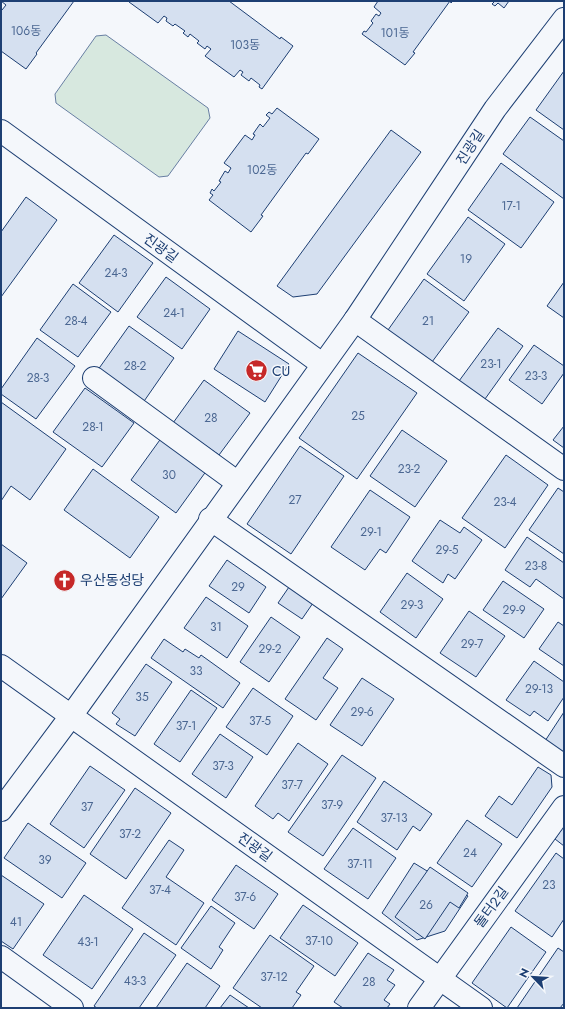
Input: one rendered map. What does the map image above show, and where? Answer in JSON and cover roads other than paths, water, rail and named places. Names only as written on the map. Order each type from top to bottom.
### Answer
[{"type":"street","name":"진광길","points":[[1,810],[355,320],[494,109],[564,19]]},
{"type":"street","name":"진광길","points":[[1,131],[322,364]]},
{"type":"street","points":[[355,320],[564,469]]},
{"type":"street","points":[[94,378],[238,483]]},
{"type":"street","points":[[210,520],[564,766]]},
{"type":"street","name":"진광길","points":[[1,666],[481,1008]]},
{"type":"street","name":"돌터2길","points":[[419,1008],[564,807]]},
{"type":"street","points":[[1,958],[72,1008]]},
{"type":"place","name":"CU","points":[[256,371]]},
{"type":"place","name":"우산동성당","points":[[65,580]]}]
